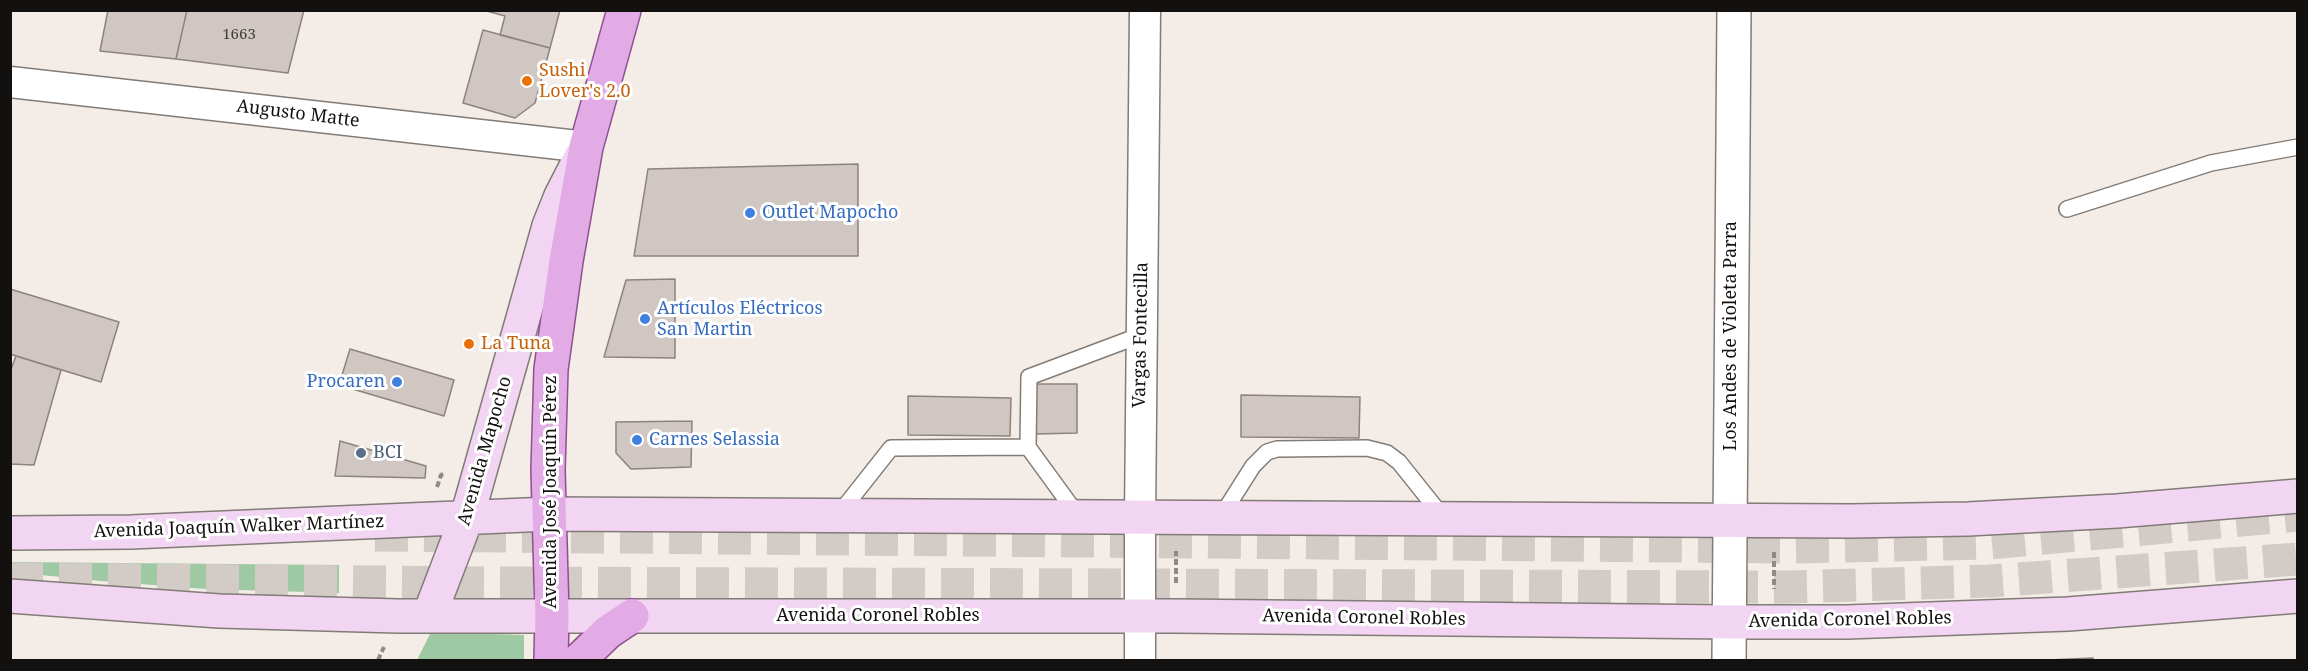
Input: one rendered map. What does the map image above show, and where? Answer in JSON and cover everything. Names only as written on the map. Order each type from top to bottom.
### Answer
[{"type":"main road","name":"Avenida Mapocho","points":[[429,616],[467,517],[549,226],[561,196],[586,147],[624,10]]},
{"type":"main road","name":"Avenida José Joaquín Pérez","points":[[551,660],[548,417],[551,369],[566,261],[586,147]]},
{"type":"main road","points":[[467,517],[549,514],[1730,521],[1968,519],[2117,511],[2298,496]]},
{"type":"main road","name":"Avenida Joaquín Walker Martínez","points":[[10,533],[131,532],[467,517]]},
{"type":"main road","points":[[10,596],[219,610],[429,616]]},
{"type":"main road","name":"Avenida Coronel Robles","points":[[429,616],[1176,616],[1729,622],[1906,620],[2068,614],[2298,596]]},
{"type":"main road","points":[[579,660],[608,632],[632,616]]},
{"type":"street","name":"Vargas Fontecilla","points":[[1140,660],[1145,10]]},
{"type":"street","name":"Los Andes de Violeta Parra","points":[[1729,660],[1734,10]]},
{"type":"street","name":"Augusto Matte","points":[[10,82],[586,147]]},
{"type":"lane","points":[[2067,209],[2211,164],[2298,147]]},
{"type":"lane","points":[[1079,517],[1028,447],[1029,377],[1141,335]]},
{"type":"lane","points":[[837,516],[891,448],[1028,447]]},
{"type":"lane","points":[[1220,518],[1253,466],[1267,453],[1276,449],[1367,448],[1387,453],[1400,462],[1445,519]]},
{"type":"path","points":[[1176,518],[1176,616]]},
{"type":"path","points":[[1773,521],[1774,621]]},
{"type":"green space","points":[[11,562],[339,565],[339,593],[205,589],[101,581],[11,572]]},
{"type":"green space","points":[[431,632],[524,635],[524,660],[417,660]]},
{"type":"building","points":[[108,10],[187,10],[176,59],[100,51]]},
{"type":"building","points":[[187,10],[304,10],[288,73],[176,59]]},
{"type":"building","points":[[483,10],[560,10],[550,48],[500,35],[505,16]]},
{"type":"building","points":[[483,30],[550,48],[535,103],[515,118],[463,103]]},
{"type":"building","name":"Outlet Mapocho","points":[[858,164],[858,256],[634,256],[648,169]]},
{"type":"building","name":"Artículos Eléctricos San Martin","points":[[675,279],[675,358],[604,357],[626,280]]},
{"type":"building","points":[[10,289],[119,322],[101,382],[10,354]]},
{"type":"building","name":"Procaren","points":[[350,349],[454,380],[444,416],[339,385]]},
{"type":"building","points":[[16,356],[61,370],[34,465],[10,464],[10,372]]},
{"type":"building","points":[[1035,384],[1077,384],[1077,433],[1035,434]]},
{"type":"building","points":[[1241,395],[1360,397],[1359,438],[1241,437]]},
{"type":"building","points":[[908,396],[1011,398],[1010,436],[908,435]]},
{"type":"building","points":[[692,421],[691,467],[631,469],[616,453],[616,422]]},
{"type":"building","name":"BCI","points":[[340,441],[426,466],[425,478],[335,476]]},
{"type":"building","points":[[2093,658],[2093,660],[2047,660]]},
{"type":"tunnel","points":[[375,535],[1794,547],[1990,543],[2298,515]]},
{"type":"tunnel","points":[[10,579],[493,583],[1788,587],[1990,581],[2298,559]]},
{"type":"place","name":"Sushi Lover's 2.0","points":[[527,81]]},
{"type":"place","name":"Outlet Mapocho","points":[[750,213]]},
{"type":"place","name":"Artículos Eléctricos San Martin","points":[[645,319]]},
{"type":"place","name":"La Tuna","points":[[469,344]]},
{"type":"place","name":"Procaren","points":[[397,382]]},
{"type":"place","name":"Carnes Selassia","points":[[637,440]]},
{"type":"place","name":"BCI","points":[[361,453]]}]
